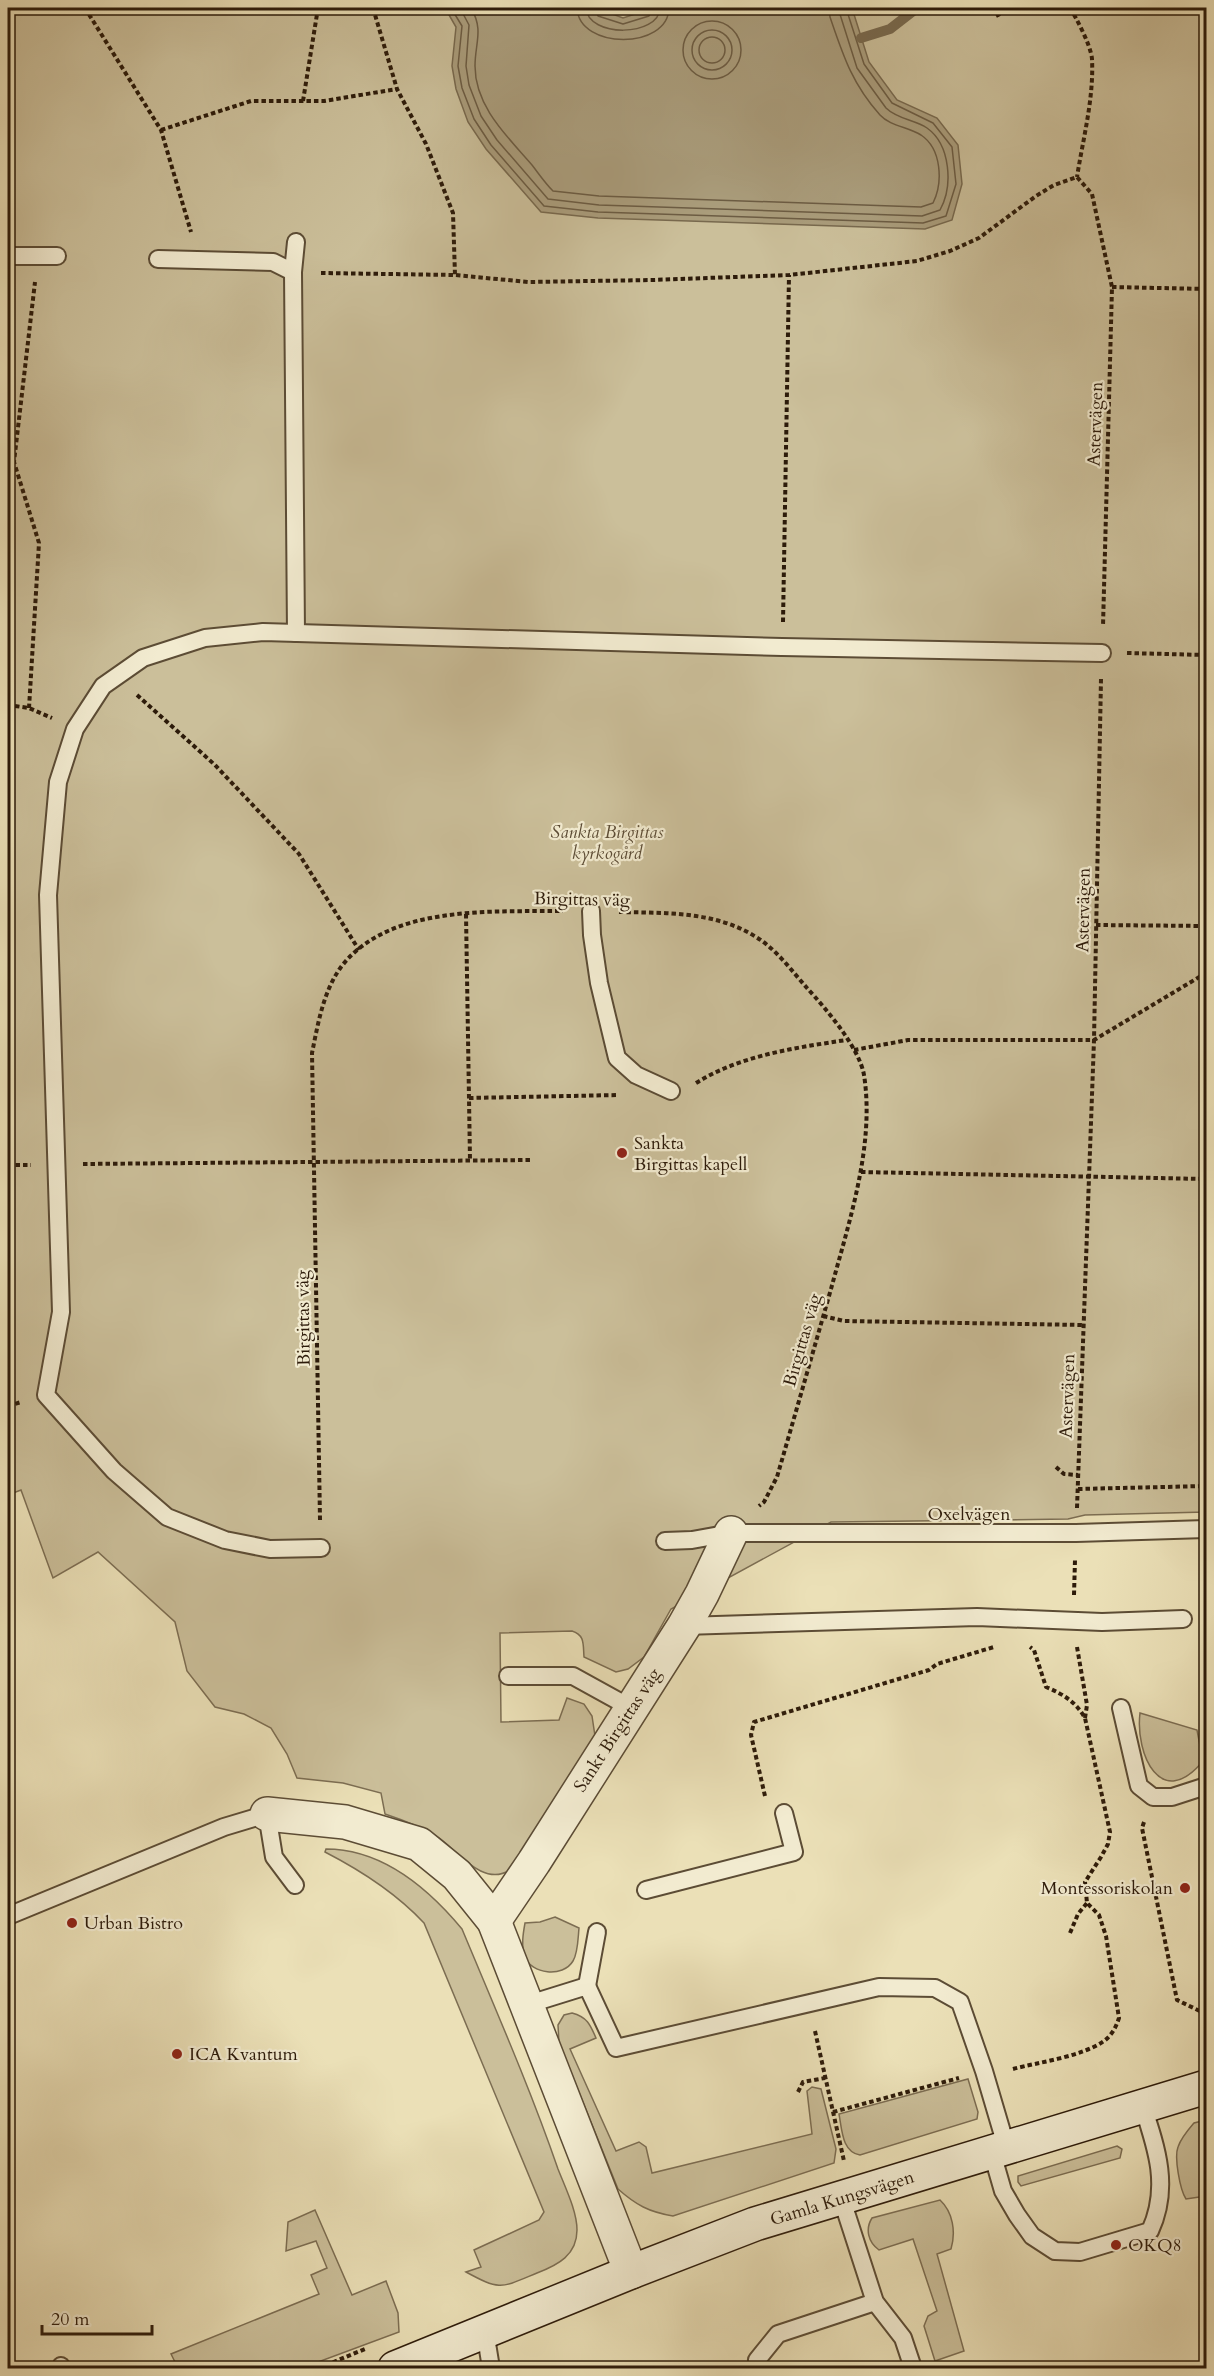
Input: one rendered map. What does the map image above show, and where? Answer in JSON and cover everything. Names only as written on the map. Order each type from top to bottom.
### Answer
[{"type":"street","name":"Sankt Birgittas väg","points":[[494,1921],[684,1626],[731,1533]]},
{"type":"street","points":[[267,1814],[345,1822],[419,1844],[457,1875],[494,1921],[631,2272]]},
{"type":"street","name":"Gamla Kungsvägen","points":[[395,2368],[755,2224],[843,2182],[999,2151],[1206,2087]]},
{"type":"lane","points":[[296,242],[293,272],[296,633]]},
{"type":"lane","points":[[8,256],[57,256]]},
{"type":"lane","points":[[158,259],[273,262],[293,272]]},
{"type":"lane","points":[[321,1548],[270,1549],[247,1545],[225,1540],[167,1517],[114,1471],[46,1395],[61,1312],[48,895],[58,782],[75,729],[102,686],[143,658],[205,638],[263,632],[782,647],[1102,653]]},
{"type":"lane","points":[[591,911],[599,983],[617,1058],[636,1075],[671,1091]]},
{"type":"lane","name":"Oxelvägen","points":[[665,1541],[692,1540],[731,1533],[1076,1533],[1206,1529]]},
{"type":"lane","points":[[684,1626],[977,1617],[1102,1622],[1183,1618]]},
{"type":"lane","points":[[508,1676],[573,1676],[631,1708]]},
{"type":"lane","points":[[1121,1708],[1139,1786],[1153,1797],[1172,1797],[1206,1786]]},
{"type":"lane","points":[[646,1890],[794,1852],[784,1813]]},
{"type":"lane","points":[[8,1916],[224,1827],[267,1814],[274,1857],[295,1885]]},
{"type":"lane","points":[[597,1932],[587,1986],[616,2048],[879,1987],[935,1988],[960,2002],[985,2074],[1004,2191],[1032,2236],[1054,2251],[1080,2252],[1150,2230],[1159,2212],[1160,2166],[1143,2107]]},
{"type":"lane","points":[[526,2005],[587,1986]]},
{"type":"lane","points":[[843,2182],[875,2302],[903,2338],[913,2368]]},
{"type":"lane","points":[[760,2368],[757,2360],[778,2334],[875,2302]]},
{"type":"lane","points":[[485,2331],[491,2368]]},
{"type":"path","points":[[85,8],[161,129],[199,260]]},
{"type":"path","points":[[303,101],[318,8]]},
{"type":"path","points":[[373,8],[396,88],[426,144],[453,213],[455,275]]},
{"type":"path","points":[[996,16],[1012,8]]},
{"type":"path","points":[[293,272],[455,275],[528,282],[652,280],[789,274],[917,261],[950,251],[979,238],[1054,185],[1077,177],[1089,106],[1092,57],[1076,16],[1070,8]]},
{"type":"path","points":[[161,129],[251,101],[324,101],[396,88]]},
{"type":"path","name":"Astervägen","points":[[1076,1533],[1094,1040],[1112,287],[1092,194],[1077,177]]},
{"type":"path","points":[[29,708],[39,543],[15,462],[38,256]]},
{"type":"path","points":[[782,647],[789,274]]},
{"type":"path","points":[[1112,287],[1206,289]]},
{"type":"path","points":[[1102,653],[1206,655]]},
{"type":"path","points":[[116,677],[215,765],[300,854],[359,950]]},
{"type":"path","points":[[15,706],[29,708],[75,729]]},
{"type":"path","name":"Birgittas väg","points":[[321,1548],[312,1053],[321,1006],[341,967],[367,942],[400,926],[443,915],[466,914],[591,911],[689,914],[720,921],[756,937],[782,960],[813,994],[847,1040],[864,1073],[867,1107],[861,1172],[777,1477],[764,1502],[731,1533]]},
{"type":"path","points":[[466,914],[470,1160]]},
{"type":"path","points":[[1096,925],[1206,926]]},
{"type":"path","points":[[854,1050],[908,1040],[1094,1040],[1206,973]]},
{"type":"path","points":[[469,1098],[635,1095],[671,1091],[694,1085],[714,1072],[746,1060],[795,1048],[847,1040]]},
{"type":"path","points":[[81,1164],[531,1160]]},
{"type":"path","points":[[8,1165],[40,1164]]},
{"type":"path","points":[[861,1172],[1206,1179]]},
{"type":"path","points":[[823,1316],[844,1321],[1083,1325]]},
{"type":"path","points":[[1056,1467],[1064,1474],[1078,1475]]},
{"type":"path","points":[[1078,1489],[1206,1486]]},
{"type":"path","points":[[832,2112],[1084,2050],[1104,2041],[1115,2030],[1119,2018],[1118,2002],[1106,1936],[1099,1915],[1087,1903],[1085,1882],[1108,1844],[1110,1832],[1085,1718],[1077,1706],[1058,1692],[1046,1687],[1034,1650],[1024,1644]]},
{"type":"path","points":[[784,1813],[766,1801],[751,1736],[754,1722],[929,1670],[937,1664],[1001,1645]]},
{"type":"path","points":[[1153,1797],[1142,1828],[1177,2000],[1206,2014]]},
{"type":"path","points":[[1070,1933],[1078,1914],[1087,1903]]},
{"type":"path","points":[[808,2003],[832,2112],[843,2182]]},
{"type":"path","points":[[798,2092],[803,2082],[825,2078]]},
{"type":"green space","name":"Sankta Birgittas kyrkogård","points":[[8,8],[1206,8],[1206,1512],[1085,1515],[1068,1519],[831,1522],[671,1609],[644,1657],[628,1669],[616,1672],[584,1657],[581,1638],[572,1631],[500,1633],[501,1722],[559,1720],[567,1698],[584,1704],[592,1716],[595,1736],[510,1870],[500,1874],[480,1871],[436,1836],[385,1814],[381,1793],[343,1783],[297,1778],[287,1754],[271,1728],[244,1714],[215,1707],[187,1671],[175,1622],[98,1552],[53,1578],[21,1490],[8,1495]]},
{"type":"green space","points":[[1140,1713],[1197,1730],[1203,1761],[1188,1775],[1175,1781],[1163,1779],[1154,1772],[1147,1760],[1142,1745]]},
{"type":"green space","points":[[326,1849],[367,1856],[403,1874],[434,1899],[462,1929],[524,2078],[575,2215],[577,2230],[574,2246],[565,2258],[552,2266],[516,2282],[501,2285],[494,2285],[466,2272],[481,2267],[474,2250],[539,2220],[544,2212],[424,1923],[390,1893],[365,1875],[325,1852]]},
{"type":"green space","points":[[555,1917],[579,1928],[578,1945],[575,1958],[568,1966],[562,1970],[548,1972],[534,1967],[525,1957],[523,1940],[525,1923],[540,1922]]},
{"type":"green space","points":[[572,2013],[587,2022],[596,2038],[570,2049],[616,2151],[639,2142],[646,2147],[652,2173],[812,2134],[807,2091],[812,2087],[821,2089],[836,2149],[834,2163],[673,2216],[637,2204],[618,2189],[559,2043],[558,2025],[564,2015]]},
{"type":"green space","points":[[968,2079],[978,2112],[977,2119],[860,2155],[854,2153],[846,2145],[839,2114]]},
{"type":"green space","points":[[1206,2120],[1206,2196],[1186,2199],[1178,2173],[1178,2147],[1194,2123]]},
{"type":"green space","points":[[1117,2146],[1122,2149],[1120,2158],[1021,2186],[1018,2182],[1018,2176]]},
{"type":"green space","points":[[940,2200],[951,2216],[953,2236],[951,2249],[937,2254],[964,2351],[935,2361],[924,2326],[928,2316],[937,2311],[913,2239],[879,2250],[872,2243],[868,2231],[872,2218]]},
{"type":"green space","points":[[315,2210],[352,2295],[386,2281],[398,2313],[399,2332],[302,2368],[178,2368],[171,2354],[319,2294],[311,2275],[327,2268],[316,2241],[286,2251],[288,2222]]},
{"type":"water","points":[[445,8],[596,8],[623,18],[654,8],[852,8],[869,62],[897,100],[937,118],[958,145],[962,184],[952,220],[925,229],[598,218],[541,212],[486,149],[468,122],[456,89],[452,66],[456,27]]},
{"type":"waterway","points":[[861,38],[890,29],[917,8]]},
{"type":"place","name":"Sankta Birgittas kapell","points":[[622,1153]]},
{"type":"place","name":"Montessoriskolan","points":[[1185,1888]]},
{"type":"place","name":"Urban Bistro","points":[[72,1923]]},
{"type":"place","name":"ICA Kvantum","points":[[177,2054]]},
{"type":"place","name":"OKQ8","points":[[1116,2245]]}]
